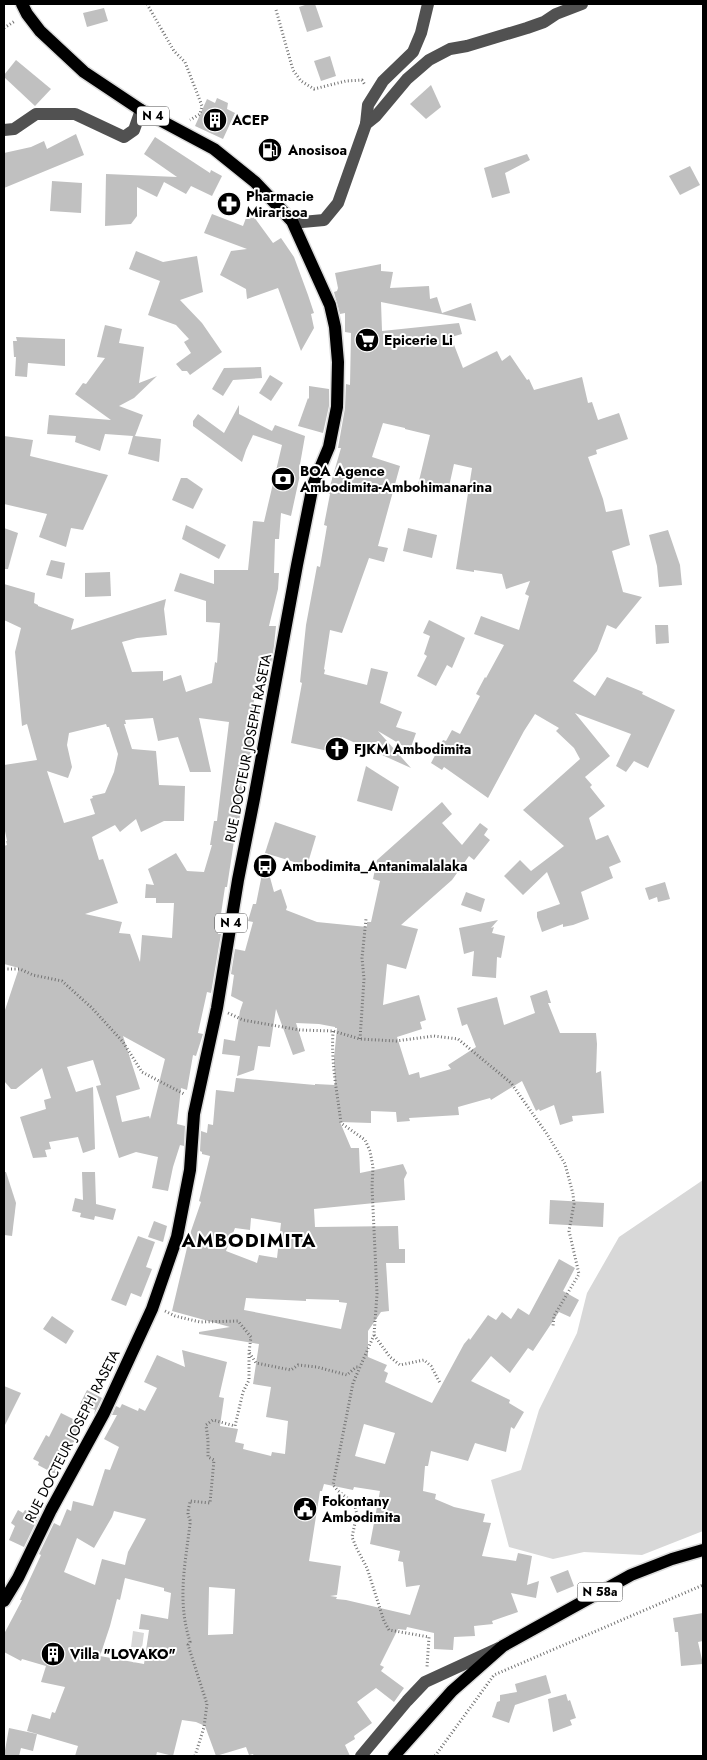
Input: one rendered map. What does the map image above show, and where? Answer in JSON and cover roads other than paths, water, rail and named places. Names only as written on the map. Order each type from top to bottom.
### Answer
[{"type":"main road","name":"RUE DOCTEUR JOSEPH RASETA","points":[[4,1601],[18,1578],[51,1510],[104,1413],[152,1308],[177,1237],[190,1170],[194,1114],[217,1008],[238,880],[299,556],[313,486],[329,447],[337,407],[338,362],[335,327],[330,305],[292,221],[255,182],[214,149],[141,110],[84,72],[40,31],[22,4]]},
{"type":"main road","name":"N 58a","points":[[394,1756],[452,1691],[503,1646],[631,1575],[672,1559],[703,1550]]},
{"type":"street","points":[[292,221],[324,220],[338,203],[366,124],[368,105],[383,81],[413,52],[421,33],[428,4]]},
{"type":"street","points":[[366,124],[376,116],[407,79],[429,60],[450,49],[467,46],[544,22],[556,14],[582,4]]},
{"type":"street","points":[[4,130],[14,129],[36,114],[75,114],[124,137],[134,130],[141,110]]},
{"type":"street","points":[[361,1756],[425,1682],[503,1646]]},
{"type":"place","name":"ACEP","points":[[215,120]]},
{"type":"place","name":"Anosisoa","points":[[270,150]]},
{"type":"place","name":"Pharmacie Mirarisoa","points":[[229,204]]},
{"type":"place","name":"Epicerie Li","points":[[367,340]]},
{"type":"place","name":"BOA Agence Ambodimita-Ambohimanarina","points":[[283,479]]},
{"type":"place","name":"FJKM Ambodimita","points":[[337,749]]},
{"type":"place","name":"Ambodimita_Antanimalalaka","points":[[265,866]]},
{"type":"place","name":"Fokontany Ambodimita","points":[[305,1509]]},
{"type":"place","name":"Villa \"LOVAKO\"","points":[[53,1654]]},
{"type":"district","name":"AMBODIMITA","points":[[249,1240]]}]
